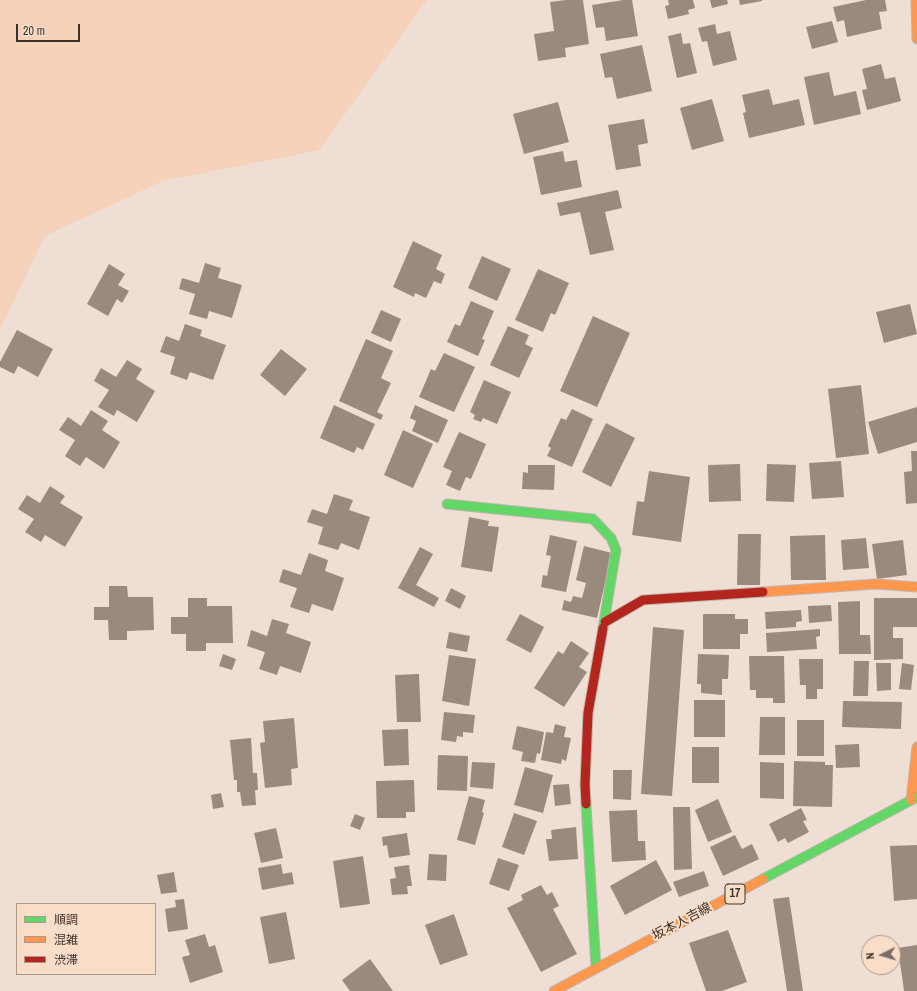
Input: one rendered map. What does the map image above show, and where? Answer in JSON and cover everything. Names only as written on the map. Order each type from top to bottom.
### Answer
[{"type":"street","points":[[916,0],[917,39]]},
{"type":"street","points":[[447,504],[538,512],[593,519],[611,538],[616,550],[605,622],[588,713],[585,784],[596,967]]},
{"type":"street","points":[[605,622],[643,600],[876,584],[917,586]]},
{"type":"street","points":[[914,798],[917,747]]},
{"type":"street","name":"坂本人吉線","points":[[554,991],[596,967],[914,798]]},
{"type":"shaded area","points":[[0,0],[427,0],[319,150],[163,181],[45,236],[0,329]]},
{"type":"building","points":[[583,0],[589,44],[565,48],[566,57],[538,61],[534,34],[554,31],[550,2]]},
{"type":"building","points":[[632,0],[638,36],[606,41],[604,27],[596,28],[592,5]]},
{"type":"building","points":[[668,0],[693,0],[695,8],[688,10],[689,14],[668,19],[665,6],[669,5]]},
{"type":"building","points":[[710,0],[727,0],[728,4],[712,8]]},
{"type":"building","points":[[739,0],[762,0],[762,1],[740,5]]},
{"type":"building","points":[[866,0],[885,0],[887,11],[879,12],[882,29],[847,37],[844,20],[837,22],[833,7]]},
{"type":"building","points":[[832,21],[838,42],[812,49],[806,27]]},
{"type":"building","points":[[715,24],[717,34],[730,31],[737,60],[713,66],[707,41],[702,42],[698,28]]},
{"type":"building","points":[[681,33],[683,44],[690,43],[697,73],[677,78],[668,36]]},
{"type":"building","points":[[642,45],[652,91],[617,99],[612,77],[605,78],[600,54]]},
{"type":"building","points":[[881,64],[885,79],[895,77],[901,101],[867,110],[862,90],[867,89],[862,69]]},
{"type":"building","points":[[829,72],[834,96],[856,91],[861,114],[814,125],[804,77]]},
{"type":"building","points":[[769,89],[773,105],[799,99],[805,125],[749,138],[743,113],[746,112],[742,95]]},
{"type":"building","points":[[712,99],[724,141],[692,150],[680,108]]},
{"type":"building","points":[[558,102],[569,142],[524,154],[513,114]]},
{"type":"building","points":[[644,119],[648,143],[638,145],[641,166],[616,170],[608,125]]},
{"type":"building","points":[[563,151],[565,162],[577,160],[582,187],[541,195],[533,157]]},
{"type":"building","points":[[618,190],[622,208],[605,212],[614,250],[590,255],[580,212],[560,216],[557,203]]},
{"type":"building","points":[[413,241],[442,255],[436,269],[445,274],[441,284],[434,281],[426,298],[415,293],[414,297],[393,287]]},
{"type":"building","points":[[482,256],[511,269],[497,301],[468,288]]},
{"type":"building","points":[[205,263],[221,268],[218,278],[242,285],[232,318],[209,311],[207,319],[189,314],[195,294],[179,289],[182,278],[199,283]]},
{"type":"building","points":[[109,264],[125,274],[118,285],[129,291],[122,303],[117,299],[108,316],[87,304]]},
{"type":"building","points":[[538,269],[569,283],[555,315],[551,313],[543,332],[515,320]]},
{"type":"building","points":[[471,301],[494,311],[482,339],[485,340],[478,356],[447,342],[455,324],[460,326]]},
{"type":"building","points":[[910,304],[917,334],[884,343],[876,312]]},
{"type":"building","points":[[381,310],[401,319],[391,342],[371,333]]},
{"type":"building","points":[[593,316],[630,333],[597,407],[560,391]]},
{"type":"building","points":[[185,324],[202,330],[200,336],[226,345],[213,380],[190,372],[187,380],[170,374],[175,357],[160,352],[166,336],[179,341]]},
{"type":"building","points":[[508,326],[529,335],[525,344],[533,348],[519,378],[490,365]]},
{"type":"building","points":[[17,330],[53,349],[38,377],[18,366],[14,374],[0,367],[0,362]]},
{"type":"building","points":[[366,339],[393,351],[381,378],[391,383],[377,412],[383,415],[381,420],[339,401]]},
{"type":"building","points":[[281,349],[307,369],[285,396],[260,375]]},
{"type":"building","points":[[444,353],[475,367],[454,412],[419,397],[431,369],[435,371]]},
{"type":"building","points":[[127,360],[142,369],[136,379],[155,391],[137,422],[117,410],[114,416],[98,407],[109,390],[94,381],[101,368],[116,377]]},
{"type":"building","points":[[484,380],[511,392],[497,424],[483,418],[481,422],[473,419],[475,415],[470,412]]},
{"type":"building","points":[[861,385],[869,454],[836,458],[828,389]]},
{"type":"building","points":[[334,405],[375,424],[363,450],[357,447],[354,453],[320,438]]},
{"type":"building","points":[[415,405],[448,420],[438,443],[412,431],[416,421],[410,418]]},
{"type":"building","points":[[917,407],[917,442],[878,454],[868,422]]},
{"type":"building","points":[[572,409],[593,419],[572,467],[547,456],[551,448],[548,446],[561,418],[566,420]]},
{"type":"building","points":[[91,410],[108,421],[102,430],[120,442],[104,469],[86,457],[80,466],[65,456],[75,440],[59,430],[68,417],[81,426]]},
{"type":"building","points":[[606,423],[635,438],[611,487],[582,472]]},
{"type":"building","points":[[403,430],[433,444],[413,488],[384,475]]},
{"type":"building","points":[[459,432],[486,444],[471,479],[466,477],[460,491],[446,485],[452,471],[443,467]]},
{"type":"building","points":[[911,451],[917,451],[917,503],[906,504],[904,472],[912,471]]},
{"type":"building","points":[[841,461],[844,497],[812,499],[809,463]]},
{"type":"building","points":[[740,464],[741,501],[709,502],[708,465]]},
{"type":"building","points":[[767,464],[796,465],[794,502],[766,501]]},
{"type":"building","points":[[528,465],[555,465],[554,490],[522,489],[523,472],[528,473]]},
{"type":"building","points":[[649,471],[690,477],[681,542],[632,535],[637,501],[644,502]]},
{"type":"building","points":[[50,486],[65,496],[60,503],[83,517],[65,547],[45,535],[41,542],[25,532],[34,519],[18,509],[27,495],[40,503]]},
{"type":"building","points":[[334,494],[353,500],[349,510],[370,517],[359,550],[341,543],[338,550],[318,544],[323,527],[307,522],[312,509],[327,514]]},
{"type":"building","points":[[469,517],[489,521],[488,526],[499,527],[492,572],[461,567]]},
{"type":"building","points":[[738,534],[761,534],[760,585],[737,585]]},
{"type":"building","points":[[550,535],[577,541],[566,592],[541,587],[543,575],[547,576],[551,556],[546,555]]},
{"type":"building","points":[[825,535],[826,580],[791,580],[790,536]]},
{"type":"building","points":[[866,538],[869,568],[843,570],[841,540]]},
{"type":"building","points":[[903,540],[907,575],[877,579],[872,544]]},
{"type":"building","points":[[584,546],[612,553],[597,618],[562,610],[564,600],[571,602],[573,596],[582,598],[586,583],[576,580]]},
{"type":"building","points":[[420,547],[433,554],[416,585],[439,598],[434,607],[398,588]]},
{"type":"building","points":[[309,553],[328,560],[325,571],[344,578],[333,611],[312,604],[309,613],[290,607],[297,588],[279,582],[283,569],[301,575]]},
{"type":"building","points":[[109,586],[127,586],[128,597],[153,597],[154,630],[127,631],[127,640],[109,640],[108,620],[94,620],[94,607],[109,607]]},
{"type":"building","points":[[451,588],[466,596],[460,609],[445,601]]},
{"type":"building","points":[[188,598],[207,598],[207,606],[232,606],[233,643],[206,643],[206,651],[186,651],[186,634],[171,634],[171,617],[188,617]]},
{"type":"building","points":[[874,598],[917,598],[917,627],[893,627],[893,638],[903,638],[903,659],[874,660]]},
{"type":"building","points":[[860,601],[860,635],[870,635],[871,654],[839,654],[838,602]]},
{"type":"building","points":[[831,605],[832,621],[809,623],[808,606]]},
{"type":"building","points":[[801,610],[802,621],[796,622],[796,627],[766,629],[765,612]]},
{"type":"building","points":[[520,614],[544,627],[531,653],[506,640]]},
{"type":"building","points":[[703,614],[735,614],[735,619],[748,619],[748,634],[740,634],[740,649],[703,649]]},
{"type":"building","points":[[272,619],[289,624],[286,633],[311,642],[301,673],[280,666],[277,675],[259,669],[265,652],[247,646],[251,630],[267,636]]},
{"type":"building","points":[[653,627],[684,630],[672,796],[641,794]]},
{"type":"building","points":[[820,629],[820,636],[816,637],[817,649],[767,652],[766,633]]},
{"type":"building","points":[[449,632],[470,636],[467,652],[446,648]]},
{"type":"building","points":[[571,641],[589,653],[579,667],[587,672],[564,707],[534,688],[558,651],[563,654]]},
{"type":"building","points":[[223,654],[236,659],[232,670],[219,666]]},
{"type":"building","points":[[698,654],[729,655],[728,679],[722,679],[722,695],[701,693],[701,684],[697,684]]},
{"type":"building","points":[[449,655],[476,659],[469,706],[442,701]]},
{"type":"building","points":[[749,656],[784,656],[785,703],[773,703],[773,698],[756,698],[756,690],[750,690]]},
{"type":"building","points":[[799,659],[823,659],[823,689],[817,689],[817,699],[806,699],[806,685],[800,685]]},
{"type":"building","points":[[854,661],[869,661],[868,696],[853,696]]},
{"type":"building","points":[[876,663],[891,663],[891,690],[877,691]]},
{"type":"building","points":[[902,663],[914,665],[911,690],[899,689]]},
{"type":"building","points":[[419,674],[421,722],[397,722],[395,675]]},
{"type":"building","points":[[694,700],[725,700],[725,737],[694,737]]},
{"type":"building","points":[[843,701],[902,702],[901,729],[842,727]]},
{"type":"building","points":[[444,712],[475,715],[473,733],[463,732],[463,737],[457,736],[456,742],[441,740]]},
{"type":"building","points":[[760,717],[785,717],[785,755],[759,755]]},
{"type":"building","points":[[294,718],[298,768],[291,769],[292,785],[265,788],[260,743],[265,742],[263,721]]},
{"type":"building","points":[[797,720],[824,720],[824,756],[797,756]]},
{"type":"building","points":[[555,724],[566,727],[564,737],[571,738],[566,761],[562,759],[561,764],[541,760],[546,732],[553,733]]},
{"type":"building","points":[[517,726],[544,732],[540,754],[537,753],[535,763],[521,761],[523,752],[512,749]]},
{"type":"building","points":[[408,729],[409,765],[384,766],[382,730]]},
{"type":"building","points":[[251,738],[253,773],[257,773],[258,790],[255,790],[256,805],[242,806],[240,792],[237,792],[237,780],[234,780],[230,740]]},
{"type":"building","points":[[859,744],[860,767],[836,768],[835,745]]},
{"type":"building","points":[[692,747],[719,747],[719,783],[692,783]]},
{"type":"building","points":[[438,755],[468,756],[467,791],[437,790]]},
{"type":"building","points":[[794,761],[825,762],[825,765],[833,765],[832,807],[793,806]]},
{"type":"building","points":[[472,762],[495,763],[493,789],[470,787]]},
{"type":"building","points":[[760,762],[784,763],[784,799],[760,798]]},
{"type":"building","points":[[525,767],[553,775],[543,813],[514,805]]},
{"type":"building","points":[[613,770],[632,770],[631,800],[613,799]]},
{"type":"building","points":[[414,780],[415,812],[406,812],[406,818],[377,818],[376,781]]},
{"type":"building","points":[[569,784],[571,804],[555,806],[553,785]]},
{"type":"building","points":[[221,793],[224,807],[213,809],[211,795]]},
{"type":"building","points":[[469,796],[485,800],[482,812],[484,813],[475,845],[457,840]]},
{"type":"building","points":[[718,799],[732,832],[708,842],[695,810]]},
{"type":"building","points":[[673,807],[690,807],[692,869],[674,870]]},
{"type":"building","points":[[801,808],[807,820],[803,821],[809,832],[788,843],[785,838],[778,842],[769,824]]},
{"type":"building","points":[[637,810],[638,841],[645,841],[646,860],[612,862],[609,811]]},
{"type":"building","points":[[514,813],[537,821],[524,855],[502,847]]},
{"type":"building","points":[[355,814],[365,818],[360,830],[350,826]]},
{"type":"building","points":[[576,827],[578,859],[549,861],[546,839],[552,839],[551,830]]},
{"type":"building","points":[[276,828],[283,858],[261,863],[254,833]]},
{"type":"building","points":[[407,833],[410,855],[389,858],[387,845],[383,846],[382,837]]},
{"type":"building","points":[[735,835],[742,849],[752,844],[759,859],[723,876],[710,847]]},
{"type":"building","points":[[917,845],[917,899],[894,901],[890,846]]},
{"type":"building","points":[[429,854],[447,855],[446,881],[427,880]]},
{"type":"building","points":[[363,856],[370,904],[340,908],[333,861]]},
{"type":"building","points":[[498,858],[519,865],[509,891],[489,884]]},
{"type":"building","points":[[656,860],[672,890],[625,915],[610,886]]},
{"type":"building","points":[[281,864],[283,874],[292,872],[294,884],[262,890],[258,868]]},
{"type":"building","points":[[409,865],[412,886],[407,886],[408,894],[392,895],[390,879],[396,878],[394,867]]},
{"type":"building","points":[[704,871],[709,886],[679,897],[673,882]]},
{"type":"building","points":[[174,872],[177,892],[161,894],[157,875]]},
{"type":"building","points":[[541,885],[547,895],[552,892],[559,906],[553,909],[577,954],[541,972],[507,908],[523,900],[521,895]]},
{"type":"building","points":[[789,897],[803,991],[787,991],[773,899]]},
{"type":"building","points":[[184,899],[188,929],[168,932],[165,909],[176,907],[175,900]]},
{"type":"building","points":[[286,912],[295,959],[269,964],[260,917]]},
{"type":"building","points":[[454,914],[468,955],[440,965],[425,925]]},
{"type":"building","points":[[728,930],[747,982],[722,991],[706,991],[689,943]]},
{"type":"building","points":[[205,934],[209,947],[215,945],[223,972],[190,983],[182,957],[190,955],[185,940]]},
{"type":"building","points":[[917,945],[917,991],[904,991],[901,970],[901,948]]},
{"type":"building","points":[[370,959],[393,991],[350,991],[342,980]]},
{"type":"traffic: fast","points":[[447,504],[593,519],[611,538],[616,550],[603,628]]},
{"type":"traffic: fast","points":[[763,879],[917,797]]},
{"type":"traffic: fast","points":[[586,804],[596,967]]},
{"type":"traffic: slow","points":[[916,0],[917,39]]},
{"type":"traffic: slow","points":[[763,592],[876,584],[917,587]]},
{"type":"traffic: slow","points":[[911,800],[917,747]]},
{"type":"traffic: slow","points":[[554,991],[763,879]]},
{"type":"traffic: jam","points":[[605,622],[643,600],[763,592]]},
{"type":"traffic: jam","points":[[586,804],[585,784],[588,713],[603,628]]}]
